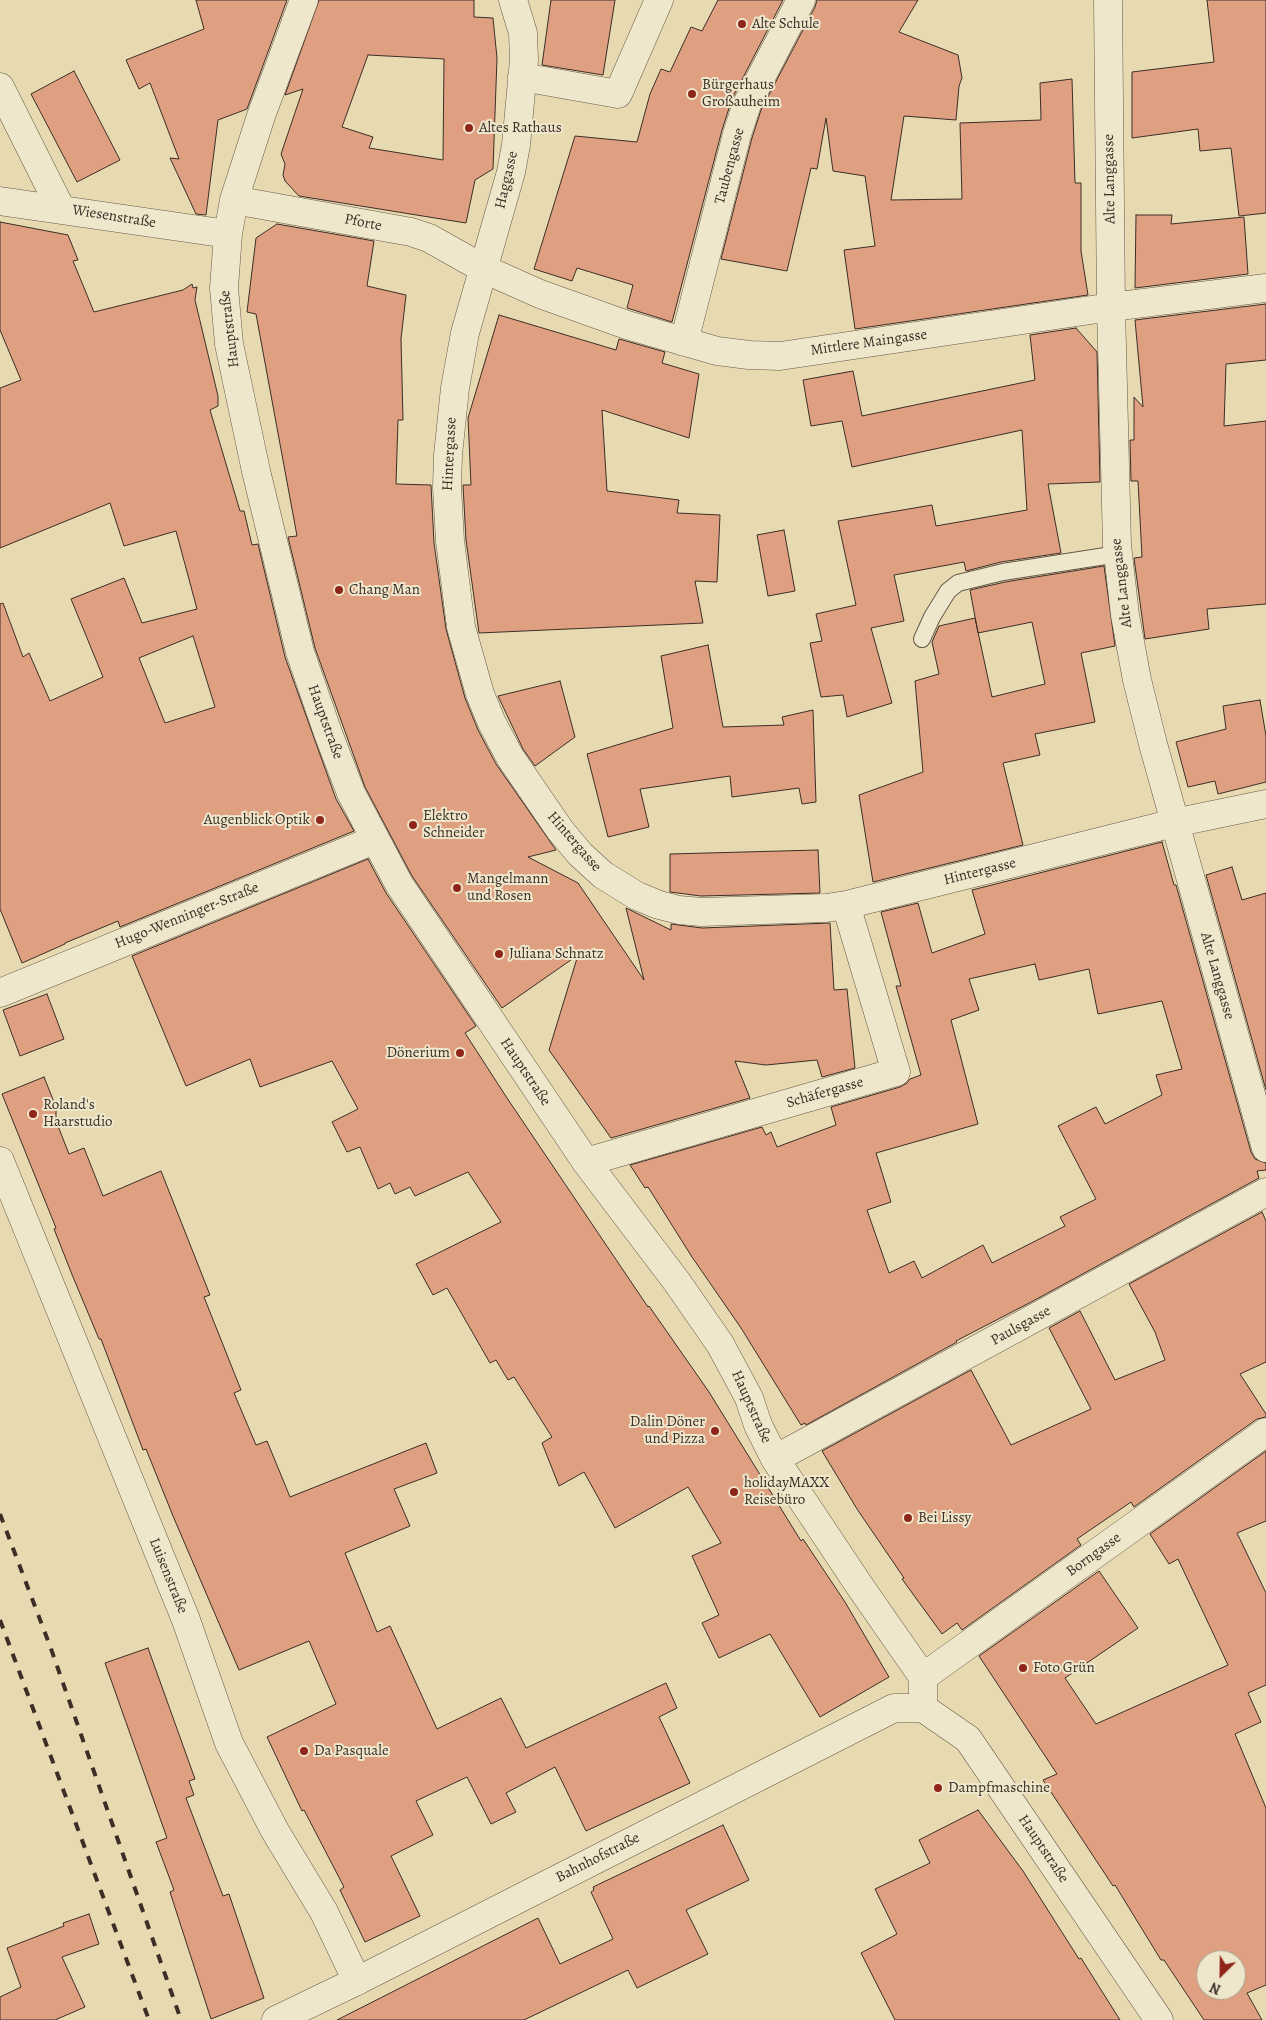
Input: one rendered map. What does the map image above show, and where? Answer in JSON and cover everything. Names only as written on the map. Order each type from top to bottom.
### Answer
[{"type":"street","name":"Hauptstraße","points":[[304,0],[261,116],[234,200],[228,234],[224,288],[229,344],[256,471],[300,652],[328,733],[351,793],[374,840],[421,919],[586,1162],[677,1282],[720,1344],[749,1398],[758,1425],[775,1459],[923,1677]]},
{"type":"street","name":"Haggasse","points":[[484,269],[511,172],[516,145],[524,60],[523,33],[513,0]]},
{"type":"street","points":[[522,77],[618,94],[659,0]]},
{"type":"street","name":"Taubengasse","points":[[684,342],[737,134],[747,104],[801,0]]},
{"type":"street","name":"Alte Langgasse","points":[[1108,0],[1111,307],[1118,554],[1125,615],[1136,680],[1174,823],[1266,1148]]},
{"type":"street","points":[[0,87],[61,209]]},
{"type":"street","name":"Pforte","points":[[234,200],[411,232],[429,238],[484,269]]},
{"type":"street","name":"Wiesenstraße","points":[[0,201],[228,234]]},
{"type":"street","name":"Mittlere Maingasse","points":[[484,269],[540,294],[627,325],[717,351],[749,356],[780,356],[1111,307],[1266,288]]},
{"type":"street","name":"Hintergasse","points":[[484,269],[465,333],[455,388],[448,455],[448,514],[455,582],[466,643],[480,694],[492,723],[510,757],[560,830],[580,854],[603,875],[637,896],[659,905],[679,910],[701,912],[826,908],[846,905],[1174,823],[1266,804]]},
{"type":"street","name":"Hugo-Wenninger-Straße","points":[[0,993],[374,840]]},
{"type":"street","name":"Schäfergasse","points":[[586,1162],[896,1072],[846,905]]},
{"type":"street","name":"Luisenstraße","points":[[0,1161],[186,1620],[229,1743],[275,1831],[324,1912],[358,1980]]},
{"type":"street","name":"Paulsgasse","points":[[775,1459],[1266,1192]]},
{"type":"street","name":"Borngasse","points":[[923,1677],[1266,1432]]},
{"type":"street","points":[[923,1677],[923,1708]]},
{"type":"street","name":"Bahnhofstraße","points":[[276,2020],[894,1708],[923,1708]]},
{"type":"street","name":"Hauptstraße","points":[[923,1708],[968,1739],[1158,2020]]},
{"type":"lane","points":[[922,640],[932,617],[948,591],[958,583],[1003,572],[1118,554]]},
{"type":"building","points":[[196,0],[287,0],[247,109],[218,120],[206,215],[196,214],[170,158],[179,159],[150,83],[139,89],[126,60],[204,29]]},
{"type":"building","points":[[319,0],[474,0],[474,17],[493,18],[497,58],[493,169],[475,180],[466,223],[299,196],[285,181],[283,175],[285,164],[281,154],[303,89],[285,95]],"holes":[[[368,55],[444,59],[443,160],[369,148],[373,137],[342,127]]]},
{"type":"building","points":[[551,0],[615,0],[603,75],[542,65]]},
{"type":"building","points":[[718,0],[783,0],[732,99],[722,130],[672,322],[627,308],[633,285],[577,268],[572,281],[534,269],[575,136],[637,142],[650,94],[661,69],[670,72],[691,27],[702,31]]},
{"type":"building","points":[[817,0],[918,0],[899,32],[958,55],[962,78],[959,86],[956,120],[904,116],[891,200],[962,199],[960,123],[1041,120],[1040,83],[1072,79],[1075,183],[1081,183],[1081,251],[1088,295],[855,329],[844,250],[875,246],[865,176],[833,171],[826,118],[817,169],[811,168],[787,271],[721,259],[761,110]]},
{"type":"building","points":[[1207,0],[1266,0],[1266,213],[1239,216],[1231,148],[1200,151],[1198,129],[1132,138],[1132,72],[1214,62]]},
{"type":"building","points":[[74,71],[120,160],[77,182],[31,94]]},
{"type":"building","points":[[1136,215],[1172,215],[1171,224],[1244,217],[1248,274],[1135,288]]},
{"type":"building","points":[[0,222],[68,235],[78,260],[73,261],[94,312],[183,290],[192,284],[193,288],[197,287],[195,300],[218,396],[218,406],[210,410],[240,511],[244,511],[252,545],[258,544],[285,657],[336,799],[354,831],[120,927],[118,921],[22,963],[0,909],[0,604],[3,603],[23,657],[29,653],[50,701],[103,677],[71,599],[124,578],[142,623],[197,609],[176,531],[124,546],[110,503],[0,548],[0,388],[21,380],[0,330]],"holes":[[[193,636],[215,707],[165,723],[139,658]]]},
{"type":"building","points":[[277,224],[374,241],[367,286],[406,295],[401,339],[403,420],[398,420],[396,484],[431,485],[434,543],[446,629],[465,698],[478,730],[496,764],[556,850],[528,857],[578,883],[644,980],[626,908],[671,930],[671,924],[702,928],[830,923],[834,990],[847,989],[855,1068],[822,1077],[817,1060],[766,1065],[735,1061],[750,1098],[611,1138],[549,1050],[578,955],[502,1008],[412,876],[365,787],[315,648],[288,537],[297,536],[256,314],[247,312],[256,238]]},
{"type":"building","points":[[1266,304],[1266,360],[1226,364],[1224,426],[1266,421],[1266,604],[1207,609],[1209,629],[1145,639],[1134,558],[1142,557],[1138,481],[1131,481],[1130,440],[1134,440],[1134,397],[1143,407],[1135,320]]},
{"type":"building","points":[[499,315],[616,350],[619,339],[665,352],[662,363],[699,374],[689,438],[602,410],[607,491],[679,500],[677,513],[720,515],[717,582],[695,581],[703,623],[479,633],[466,540],[463,485],[471,485],[468,418]]},
{"type":"building","points":[[1076,328],[1097,352],[1100,482],[1048,484],[1061,553],[1001,562],[966,571],[964,562],[894,575],[904,621],[871,628],[892,703],[847,717],[843,695],[821,697],[810,643],[822,641],[816,614],[856,605],[838,521],[932,505],[936,526],[1027,510],[1022,430],[852,467],[842,421],[811,426],[803,380],[853,371],[862,416],[1035,380],[1030,335]]},
{"type":"building","points":[[784,530],[795,591],[768,596],[757,535]]},
{"type":"building","points":[[1104,566],[1115,646],[1081,653],[1095,722],[1035,734],[1040,755],[1003,763],[1023,845],[873,882],[859,795],[923,772],[915,681],[939,674],[932,642],[939,626],[975,618],[977,625],[970,590],[1005,582]],"holes":[[[1032,622],[1045,684],[992,697],[978,633]]]},
{"type":"building","points":[[708,645],[723,727],[784,725],[782,717],[813,710],[816,802],[802,804],[799,788],[732,797],[730,776],[640,789],[649,827],[608,837],[587,754],[673,728],[661,656]]},
{"type":"building","points":[[560,681],[575,737],[535,766],[523,749],[498,696]]},
{"type":"building","points":[[1260,700],[1266,736],[1266,782],[1218,794],[1215,781],[1188,787],[1176,742],[1226,729],[1223,706]]},
{"type":"building","points":[[1162,842],[1174,885],[1176,885],[1251,1152],[1255,1159],[1266,1163],[1266,1170],[1257,1171],[1259,1178],[956,1341],[806,1425],[805,1423],[801,1425],[741,1328],[692,1257],[648,1187],[645,1188],[630,1165],[762,1127],[766,1135],[771,1132],[777,1147],[836,1125],[831,1107],[900,1087],[910,1079],[921,1075],[896,986],[901,986],[881,912],[918,903],[932,953],[985,934],[972,890]],"holes":[[[1035,964],[1039,980],[1089,969],[1098,1014],[1162,1001],[1182,1069],[1156,1075],[1162,1095],[1105,1124],[1096,1107],[1058,1126],[1096,1199],[1060,1217],[1065,1226],[992,1263],[983,1245],[922,1278],[914,1261],[889,1273],[867,1210],[891,1202],[876,1153],[978,1124],[951,1020],[979,1010],[969,979]]]},
{"type":"building","points":[[818,850],[820,893],[701,896],[670,892],[670,854]]},
{"type":"building","points":[[368,859],[386,893],[476,1026],[465,1033],[648,1307],[709,1392],[801,1541],[803,1539],[845,1602],[889,1677],[820,1717],[770,1634],[719,1658],[702,1623],[719,1615],[692,1556],[721,1543],[688,1487],[615,1528],[584,1472],[559,1486],[542,1443],[552,1437],[514,1377],[508,1380],[496,1360],[490,1363],[447,1288],[433,1295],[416,1264],[501,1222],[468,1172],[415,1196],[410,1187],[395,1194],[390,1183],[378,1189],[360,1147],[347,1152],[332,1122],[358,1109],[332,1061],[260,1087],[250,1059],[186,1086],[132,956]]},
{"type":"building","points":[[1232,867],[1242,900],[1266,893],[1266,1090],[1206,875]]},
{"type":"building","points":[[47,994],[64,1039],[20,1056],[3,1010]]},
{"type":"building","points":[[44,1077],[56,1107],[56,1121],[69,1154],[84,1148],[103,1196],[161,1171],[210,1295],[204,1297],[241,1390],[234,1393],[256,1445],[267,1441],[290,1497],[426,1443],[437,1473],[394,1489],[410,1526],[345,1553],[377,1632],[390,1626],[437,1729],[501,1698],[526,1748],[666,1683],[677,1708],[659,1717],[690,1783],[586,1831],[555,1767],[506,1793],[516,1812],[491,1824],[467,1777],[416,1801],[433,1835],[391,1856],[420,1916],[365,1942],[340,1890],[344,1887],[304,1810],[302,1811],[267,1737],[336,1704],[309,1641],[239,1670],[146,1449],[143,1450],[101,1339],[99,1339],[73,1277],[54,1229],[56,1228],[2,1094]]},
{"type":"building","points":[[1262,1212],[1266,1221],[1266,1362],[1240,1374],[1266,1414],[1266,1417],[1257,1419],[1134,1507],[1131,1502],[1077,1539],[1081,1545],[962,1630],[957,1623],[942,1634],[902,1579],[904,1578],[857,1509],[822,1451],[971,1370],[1011,1445],[1091,1409],[1049,1328],[1080,1311],[1115,1380],[1165,1360],[1155,1332],[1129,1284]]},
{"type":"building","points":[[1266,1451],[1266,1521],[1237,1533],[1266,1593],[1266,1685],[1248,1693],[1261,1722],[1235,1734],[1266,1808],[1266,1985],[1247,1993],[1262,2020],[1204,2020],[1164,1960],[1161,1960],[1115,1885],[1113,1886],[1043,1780],[1057,1774],[979,1656],[1099,1571],[1138,1628],[1065,1678],[1096,1724],[1228,1665],[1178,1559],[1169,1564],[1150,1534]]},
{"type":"building","points":[[148,1648],[195,1779],[189,1781],[194,1795],[186,1798],[223,1896],[229,1894],[264,1998],[211,2019],[170,1892],[174,1890],[156,1842],[167,1838],[105,1663]]},
{"type":"building","points":[[978,1810],[1023,1871],[1120,2020],[895,2020],[861,1953],[897,1934],[875,1889],[930,1863],[919,1840]]},
{"type":"building","points":[[723,1825],[749,1880],[686,1910],[708,1954],[637,1988],[628,1970],[524,2020],[337,2020],[538,1918],[560,1964],[613,1939],[591,1892],[594,1890],[593,1887]]},
{"type":"building","points":[[89,1914],[99,1944],[62,1957],[85,2007],[55,2020],[0,2020],[0,1997],[21,1987],[7,1948],[64,1926],[63,1923]]},
{"type":"railway","points":[[0,1514],[50,1646],[181,2020]]},
{"type":"railway","points":[[0,1620],[149,2020]]},
{"type":"place","name":"Alte Schule","points":[[742,24]]},
{"type":"place","name":"Bürgerhaus Großauheim","points":[[692,94]]},
{"type":"place","name":"Altes Rathaus","points":[[469,128]]},
{"type":"place","name":"Chang Man","points":[[339,590]]},
{"type":"place","name":"Augenblick Optik","points":[[320,820]]},
{"type":"place","name":"Elektro Schneider","points":[[413,825]]},
{"type":"place","name":"Mangelmann und Rosen","points":[[457,888]]},
{"type":"place","name":"Juliana Schnatz","points":[[499,954]]},
{"type":"place","name":"Dönerium","points":[[460,1053]]},
{"type":"place","name":"Roland's Haarstudio","points":[[33,1114]]},
{"type":"place","name":"Dalin Döner und Pizza","points":[[715,1431]]},
{"type":"place","name":"holidayMAXX Reisebüro","points":[[734,1492]]},
{"type":"place","name":"Bei Lissy","points":[[908,1518]]},
{"type":"place","name":"Foto Grün","points":[[1023,1668]]},
{"type":"place","name":"Da Pasquale","points":[[304,1751]]},
{"type":"place","name":"Dampfmaschine","points":[[938,1788]]}]
